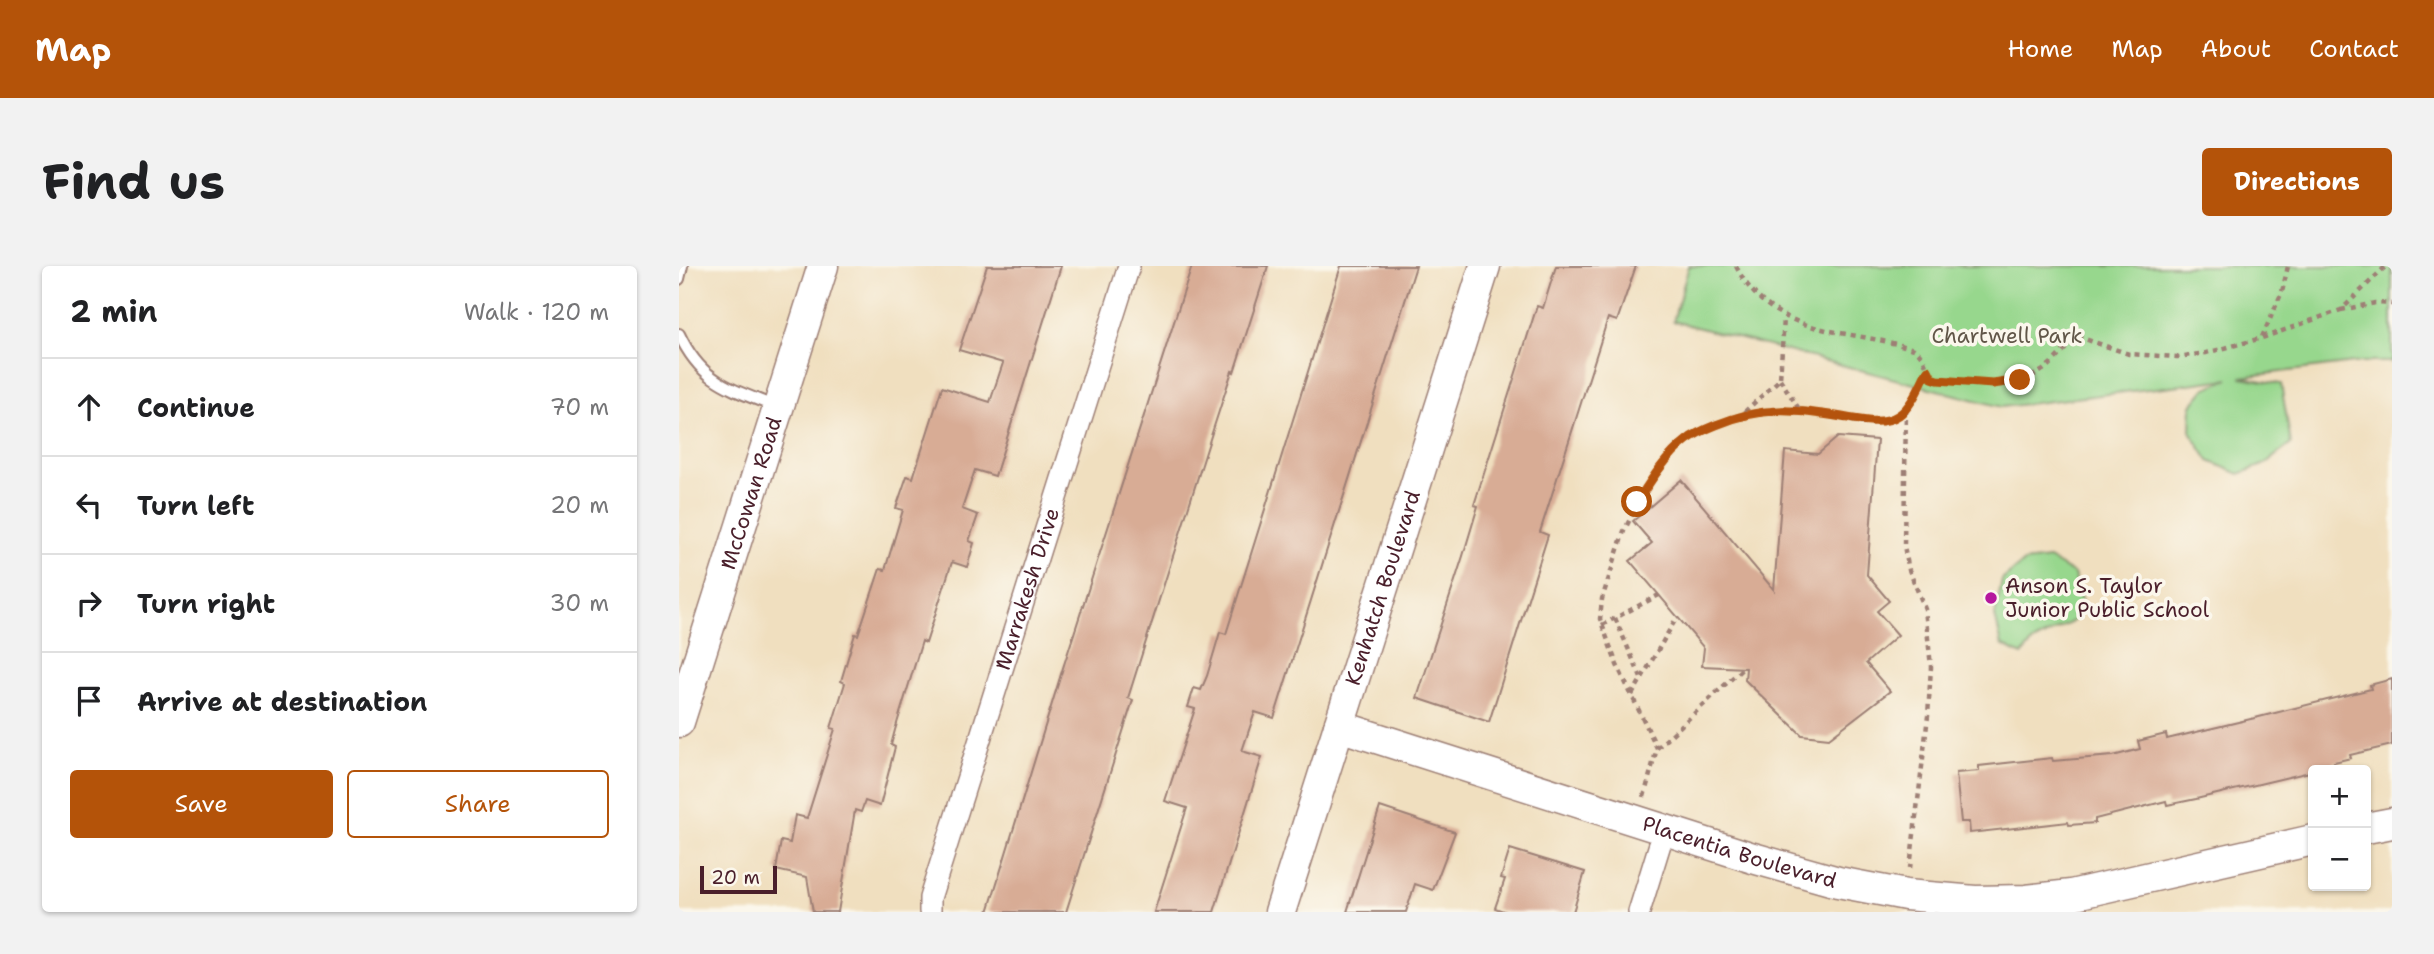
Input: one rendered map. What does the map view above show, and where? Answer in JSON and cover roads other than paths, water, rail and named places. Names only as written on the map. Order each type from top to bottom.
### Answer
[{"type":"street","name":"McCowan Road","points":[[679,722],[823,266]]},
{"type":"street","name":"Marrakesh Drive","points":[[930,912],[930,898],[1129,266]]},
{"type":"street","name":"Kenhatch Boulevard","points":[[1280,912],[1485,266]]},
{"type":"street","name":"Placentia Boulevard","points":[[1339,726],[1651,827],[1838,882],[1954,906],[2071,895],[2308,841]]},
{"type":"street","points":[[2371,827],[2392,822]]},
{"type":"street","points":[[1639,912],[1651,827]]},
{"type":"lane","points":[[679,279],[682,266]]},
{"type":"lane","points":[[679,334],[702,371],[719,384],[778,408]]},
{"type":"place","name":"Anson S. Taylor Junior Public School","points":[[1991,598]]},
{"type":"park label","name":"Chartwell Park","points":[[2007,336]]}]
